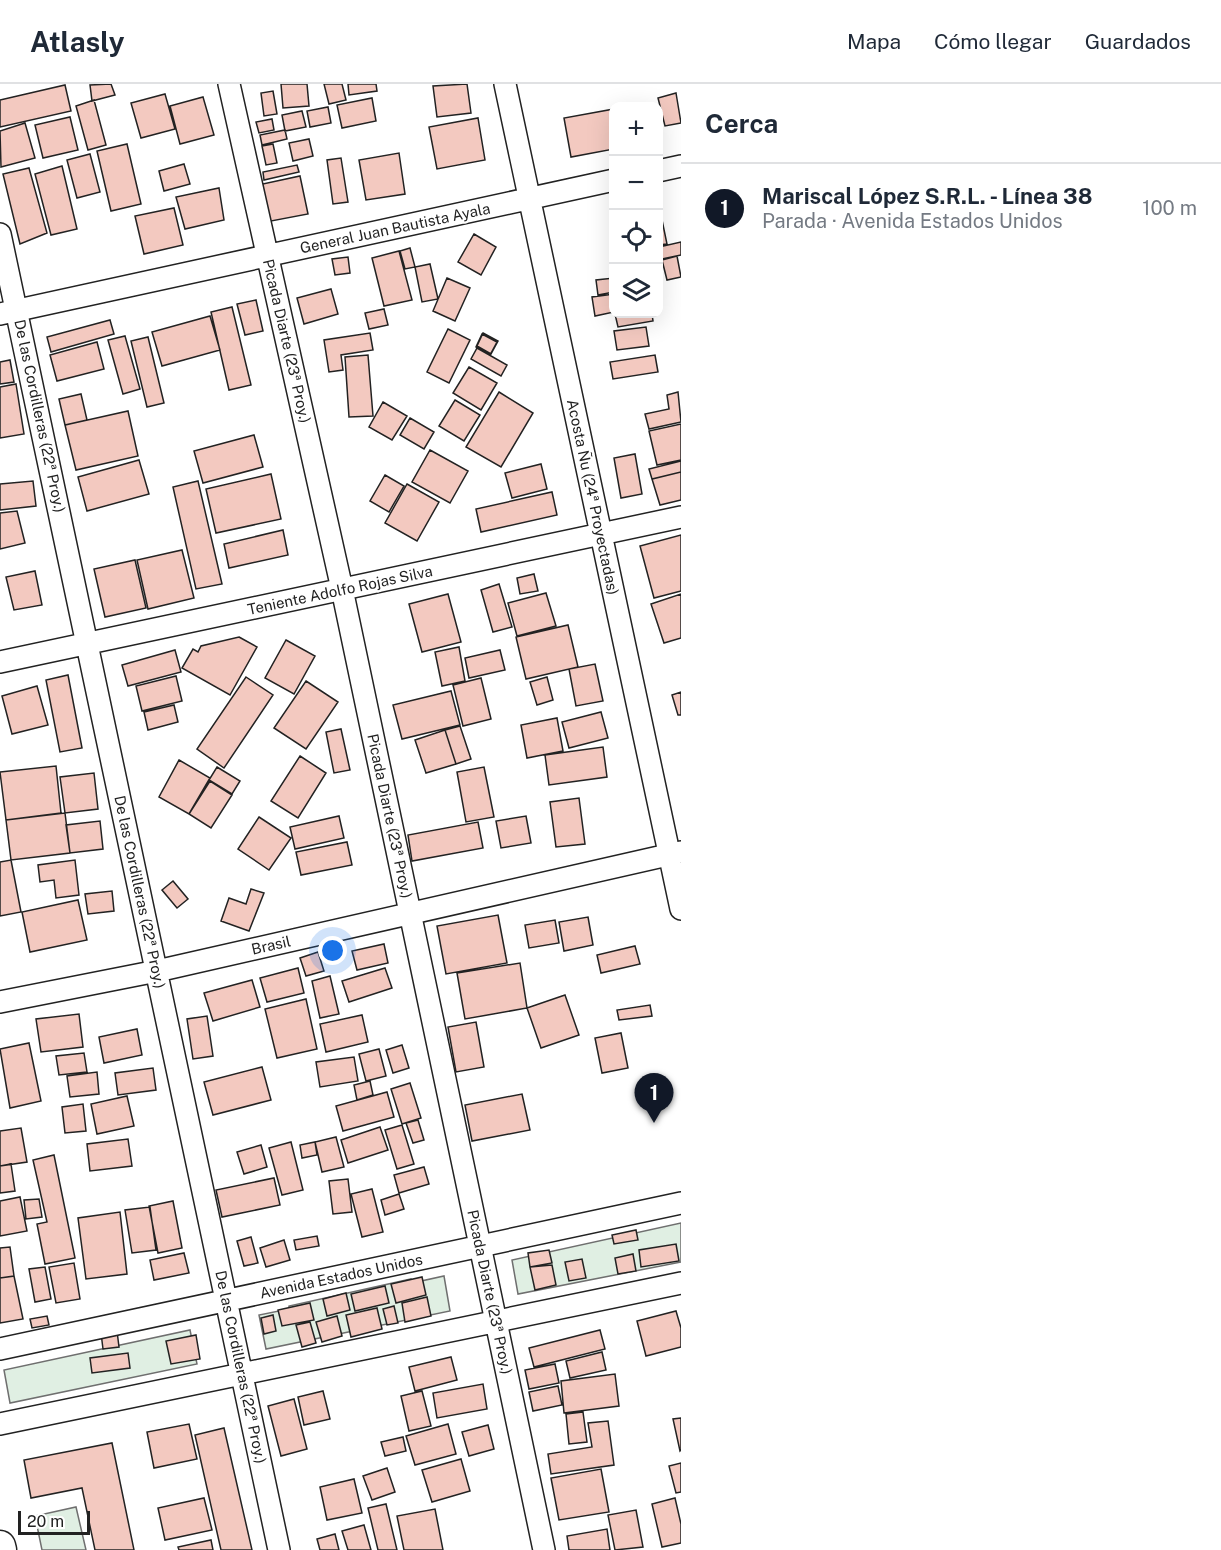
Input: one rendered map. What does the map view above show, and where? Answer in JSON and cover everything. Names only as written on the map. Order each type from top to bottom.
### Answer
[{"type":"street","name":"Picada Diarte (23ª Proy.)","points":[[229,84],[342,589],[544,1550]]},
{"type":"street","name":"Acosta Ñu (24ª Proyectadas)","points":[[505,84],[601,534],[675,853],[681,909]]},
{"type":"street","points":[[663,170],[681,166]]},
{"type":"street","name":"General Juan Bautista Ayala","points":[[9,312],[609,181]]},
{"type":"street","name":"De las Cordilleras (22ª Proy.)","points":[[0,234],[9,312],[88,644],[279,1550]]},
{"type":"street","name":"Teniente Adolfo Rojas Silva","points":[[0,663],[681,517]]},
{"type":"street","name":"Brasil","points":[[0,1002],[157,971],[675,853]]},
{"type":"street","name":"Avenida Estados Unidos","points":[[0,1350],[681,1203]]},
{"type":"street","points":[[0,1424],[681,1283]]},
{"type":"green space","points":[[681,1223],[681,1262],[518,1294],[512,1260]]},
{"type":"green space","points":[[444,1276],[450,1311],[266,1349],[259,1315],[289,1309],[289,1306],[411,1279],[412,1283]]},
{"type":"green space","points":[[190,1330],[197,1364],[10,1403],[4,1370]]},
{"type":"green space","points":[[76,1507],[86,1550],[42,1550],[35,1516]]},
{"type":"building","points":[[111,84],[115,95],[92,101],[90,85]]},
{"type":"building","points":[[281,84],[307,84],[309,106],[283,108]]},
{"type":"building","points":[[324,84],[342,84],[346,100],[329,104]]},
{"type":"building","points":[[348,84],[376,84],[377,91],[349,95]]},
{"type":"building","points":[[467,84],[471,113],[437,117],[433,86]]},
{"type":"building","points":[[65,85],[71,111],[0,127],[0,100]]},
{"type":"building","points":[[273,91],[277,114],[264,116],[261,93]]},
{"type":"building","points":[[676,93],[681,123],[665,126],[663,102],[659,102],[658,98]]},
{"type":"building","points":[[165,94],[175,129],[141,138],[131,103]]},
{"type":"building","points":[[203,97],[214,135],[180,144],[170,106]]},
{"type":"building","points":[[372,98],[376,121],[342,128],[337,105]]},
{"type":"building","points":[[94,100],[106,145],[88,150],[76,106]]},
{"type":"building","points":[[328,107],[331,123],[310,127],[307,111]]},
{"type":"building","points":[[609,110],[609,150],[571,157],[564,118]]},
{"type":"building","points":[[302,111],[306,127],[285,131],[282,115]]},
{"type":"building","points":[[70,117],[78,150],[43,158],[35,125]]},
{"type":"building","points":[[478,118],[485,160],[437,169],[429,127]]},
{"type":"building","points":[[272,119],[274,130],[259,133],[256,122]]},
{"type":"building","points":[[25,123],[35,158],[1,167],[0,131]]},
{"type":"building","points":[[285,130],[287,139],[262,145],[260,135]]},
{"type":"building","points":[[309,139],[313,156],[293,161],[289,143]]},
{"type":"building","points":[[127,144],[141,204],[111,211],[97,151]]},
{"type":"building","points":[[273,144],[277,163],[266,165],[262,146]]},
{"type":"building","points":[[399,153],[405,194],[366,200],[359,160]]},
{"type":"building","points":[[90,154],[100,192],[77,198],[67,160]]},
{"type":"building","points":[[341,158],[348,202],[333,204],[327,160]]},
{"type":"building","points":[[184,164],[190,184],[164,191],[159,171]]},
{"type":"building","points":[[297,165],[299,172],[264,180],[263,172]]},
{"type":"building","points":[[62,166],[77,229],[51,235],[35,174]]},
{"type":"building","points":[[29,168],[47,233],[20,244],[3,174]]},
{"type":"building","points":[[300,176],[308,214],[266,222],[258,185]]},
{"type":"building","points":[[219,188],[224,220],[185,229],[176,197]]},
{"type":"building","points":[[174,208],[183,245],[144,254],[135,216]]},
{"type":"building","points":[[663,225],[667,244],[663,244]]},
{"type":"building","points":[[474,234],[496,247],[481,275],[458,262]]},
{"type":"building","points":[[681,242],[681,255],[663,259],[663,246]]},
{"type":"building","points":[[410,248],[415,267],[405,269],[400,251]]},
{"type":"building","points":[[399,251],[412,300],[384,306],[372,258]]},
{"type":"building","points":[[677,256],[681,277],[667,280],[663,260]]},
{"type":"building","points":[[348,257],[350,273],[335,275],[332,259]]},
{"type":"building","points":[[430,264],[438,299],[422,302],[415,267]]},
{"type":"building","points":[[447,278],[470,288],[455,321],[433,311]]},
{"type":"building","points":[[609,279],[609,293],[598,295],[596,280]]},
{"type":"building","points":[[331,289],[338,314],[304,324],[297,298]]},
{"type":"building","points":[[609,295],[609,313],[595,316],[592,297]]},
{"type":"building","points":[[256,300],[263,331],[245,335],[237,304]]},
{"type":"building","points":[[232,307],[251,385],[229,390],[211,312]]},
{"type":"building","points":[[384,309],[388,325],[369,329],[365,313]]},
{"type":"building","points":[[210,316],[220,350],[162,366],[152,332]]},
{"type":"building","points":[[616,318],[653,318],[653,321],[618,327]]},
{"type":"building","points":[[110,320],[114,334],[51,352],[47,337]]},
{"type":"building","points":[[646,327],[649,346],[617,350],[614,331]]},
{"type":"building","points":[[448,329],[470,340],[449,383],[427,372]]},
{"type":"building","points":[[370,333],[373,350],[341,355],[343,370],[329,372],[324,340]]},
{"type":"building","points":[[483,333],[498,341],[491,354],[477,346]]},
{"type":"building","points":[[482,334],[497,342],[490,355],[476,347]]},
{"type":"building","points":[[125,336],[140,389],[123,394],[108,340]]},
{"type":"building","points":[[148,337],[164,403],[147,407],[131,341]]},
{"type":"building","points":[[97,342],[104,369],[57,381],[50,355]]},
{"type":"building","points":[[477,348],[507,365],[501,376],[471,359]]},
{"type":"building","points":[[368,355],[373,416],[349,417],[345,357]]},
{"type":"building","points":[[655,355],[658,372],[613,379],[610,362]]},
{"type":"building","points":[[10,360],[14,382],[0,384],[0,362]]},
{"type":"building","points":[[469,367],[497,383],[481,410],[453,393]]},
{"type":"building","points":[[16,384],[24,434],[0,438],[0,387]]},
{"type":"building","points":[[499,392],[533,413],[501,467],[466,447]]},
{"type":"building","points":[[678,392],[681,422],[649,429],[645,414],[669,409],[667,395]]},
{"type":"building","points":[[81,394],[87,420],[65,425],[59,399]]},
{"type":"building","points":[[455,400],[480,415],[464,441],[439,426]]},
{"type":"building","points":[[383,402],[407,416],[392,440],[369,427]]},
{"type":"building","points":[[128,411],[138,456],[76,470],[65,425]]},
{"type":"building","points":[[410,418],[434,432],[424,449],[400,435]]},
{"type":"building","points":[[681,424],[681,460],[657,465],[649,431]]},
{"type":"building","points":[[254,435],[263,467],[203,483],[194,451]]},
{"type":"building","points":[[430,450],[468,471],[450,503],[412,482]]},
{"type":"building","points":[[635,454],[642,494],[621,498],[614,458]]},
{"type":"building","points":[[139,460],[149,494],[87,511],[78,477]]},
{"type":"building","points":[[681,461],[681,472],[652,479],[649,469]]},
{"type":"building","points":[[541,464],[547,489],[512,498],[505,473]]},
{"type":"building","points":[[681,472],[681,500],[660,505],[652,479]]},
{"type":"building","points":[[271,474],[281,519],[216,533],[206,489]]},
{"type":"building","points":[[385,475],[404,486],[389,512],[370,501]]},
{"type":"building","points":[[33,481],[36,506],[0,510],[0,484]]},
{"type":"building","points":[[198,481],[222,584],[196,589],[173,487]]},
{"type":"building","points":[[407,484],[439,502],[417,541],[385,523]]},
{"type":"building","points":[[552,492],[557,515],[481,532],[476,509]]},
{"type":"building","points":[[17,511],[25,543],[0,549],[0,513]]},
{"type":"building","points":[[283,530],[288,555],[229,568],[224,544]]},
{"type":"building","points":[[681,535],[681,591],[654,598],[640,546]]},
{"type":"building","points":[[182,550],[194,598],[148,609],[137,560]]},
{"type":"building","points":[[135,560],[146,608],[105,617],[94,569]]},
{"type":"building","points":[[35,571],[42,605],[14,610],[6,577]]},
{"type":"building","points":[[534,574],[538,591],[520,594],[517,578]]},
{"type":"building","points":[[499,584],[512,627],[493,632],[481,590]]},
{"type":"building","points":[[546,593],[556,626],[517,636],[508,603]]},
{"type":"building","points":[[448,594],[461,642],[422,652],[409,604]]},
{"type":"building","points":[[681,594],[681,638],[664,643],[651,604]]},
{"type":"building","points":[[568,625],[578,667],[526,679],[516,637]]},
{"type":"building","points":[[239,637],[257,647],[230,695],[182,668],[193,649],[198,652],[201,646]]},
{"type":"building","points":[[286,640],[315,656],[294,694],[265,678]]},
{"type":"building","points":[[459,647],[465,681],[442,686],[435,652]]},
{"type":"building","points":[[175,650],[181,672],[128,686],[122,665]]},
{"type":"building","points":[[500,650],[505,670],[469,678],[465,658]]},
{"type":"building","points":[[595,664],[603,701],[576,706],[569,669]]},
{"type":"building","points":[[68,675],[82,748],[60,752],[46,680]]},
{"type":"building","points":[[176,676],[182,701],[142,711],[136,686]]},
{"type":"building","points":[[246,677],[273,695],[224,768],[197,749]]},
{"type":"building","points":[[547,677],[553,700],[537,705],[530,682]]},
{"type":"building","points":[[481,678],[491,719],[463,726],[453,685]]},
{"type":"building","points":[[306,681],[338,702],[306,749],[274,728]]},
{"type":"building","points":[[37,686],[48,725],[12,734],[2,696]]},
{"type":"building","points":[[451,691],[460,725],[402,739],[393,705]]},
{"type":"building","points":[[681,692],[681,715],[678,715],[672,695]]},
{"type":"building","points":[[174,705],[178,722],[148,730],[144,712]]},
{"type":"building","points":[[601,712],[608,738],[569,748],[562,722]]},
{"type":"building","points":[[557,718],[563,751],[527,758],[521,725]]},
{"type":"building","points":[[460,726],[471,759],[456,764],[445,730]]},
{"type":"building","points":[[341,729],[350,770],[334,773],[326,732]]},
{"type":"building","points":[[445,730],[456,764],[426,773],[415,740]]},
{"type":"building","points":[[603,747],[607,777],[549,785],[545,755]]},
{"type":"building","points":[[300,756],[326,773],[298,818],[271,801]]},
{"type":"building","points":[[179,760],[210,778],[189,814],[159,797]]},
{"type":"building","points":[[56,766],[61,813],[6,820],[0,772]]},
{"type":"building","points":[[217,767],[240,781],[232,794],[209,780]]},
{"type":"building","points":[[484,767],[494,817],[466,822],[457,772]]},
{"type":"building","points":[[94,773],[98,809],[65,813],[60,777]]},
{"type":"building","points":[[210,781],[232,795],[211,828],[189,814]]},
{"type":"building","points":[[579,798],[585,844],[556,847],[550,802]]},
{"type":"building","points":[[65,813],[70,853],[11,860],[6,820]]},
{"type":"building","points":[[339,816],[344,838],[295,849],[290,827]]},
{"type":"building","points":[[526,816],[531,843],[501,848],[496,821]]},
{"type":"building","points":[[259,817],[291,838],[269,870],[238,849]]},
{"type":"building","points":[[100,821],[103,849],[70,853],[66,825]]},
{"type":"building","points":[[478,822],[483,848],[412,861],[408,835]]},
{"type":"building","points":[[347,842],[352,865],[301,875],[296,852]]},
{"type":"building","points":[[11,860],[21,912],[0,916],[0,862]]},
{"type":"building","points":[[75,860],[79,895],[56,898],[54,880],[40,882],[38,865]]},
{"type":"building","points":[[173,881],[188,899],[177,908],[162,890]]},
{"type":"building","points":[[251,889],[264,893],[249,931],[221,921],[229,898],[246,904]]},
{"type":"building","points":[[112,891],[114,911],[88,914],[85,894]]},
{"type":"building","points":[[78,900],[87,940],[30,952],[22,912]]},
{"type":"building","points":[[498,915],[507,963],[446,974],[437,926]]},
{"type":"building","points":[[588,917],[593,945],[564,951],[559,922]]},
{"type":"building","points":[[555,920],[559,943],[529,948],[525,925]]},
{"type":"building","points":[[384,944],[388,963],[357,970],[352,951]]},
{"type":"building","points":[[635,946],[640,964],[601,973],[597,955]]},
{"type":"building","points":[[318,952],[324,971],[306,976],[300,958]]},
{"type":"building","points":[[520,963],[527,1008],[465,1019],[457,973]]},
{"type":"building","points":[[298,968],[304,993],[267,1002],[260,978]]},
{"type":"building","points":[[385,968],[392,988],[349,1002],[342,981]]},
{"type":"building","points":[[330,976],[339,1014],[320,1018],[312,981]]},
{"type":"building","points":[[252,980],[260,1007],[213,1021],[204,993]]},
{"type":"building","points":[[565,995],[579,1035],[541,1048],[527,1008]]},
{"type":"building","points":[[306,999],[317,1049],[277,1058],[265,1009]]},
{"type":"building","points":[[650,1005],[652,1016],[619,1020],[617,1010]]},
{"type":"building","points":[[79,1014],[83,1047],[41,1052],[36,1019]]},
{"type":"building","points":[[362,1015],[368,1042],[326,1052],[320,1024]]},
{"type":"building","points":[[207,1016],[213,1056],[193,1059],[187,1019]]},
{"type":"building","points":[[476,1022],[484,1067],[456,1072],[448,1027]]},
{"type":"building","points":[[137,1029],[142,1055],[104,1063],[99,1037]]},
{"type":"building","points":[[621,1033],[628,1068],[602,1073],[595,1038]]},
{"type":"building","points":[[29,1043],[41,1101],[10,1108],[0,1049]]},
{"type":"building","points":[[402,1045],[409,1068],[393,1073],[386,1050]]},
{"type":"building","points":[[379,1049],[386,1076],[366,1081],[359,1054]]},
{"type":"building","points":[[84,1053],[87,1072],[59,1075],[56,1056]]},
{"type":"building","points":[[354,1057],[358,1081],[320,1087],[316,1062]]},
{"type":"building","points":[[262,1067],[271,1100],[213,1115],[204,1082]]},
{"type":"building","points":[[153,1068],[156,1090],[118,1095],[115,1073]]},
{"type":"building","points":[[97,1072],[99,1094],[70,1097],[67,1076]]},
{"type":"building","points":[[370,1081],[373,1095],[357,1100],[354,1085]]},
{"type":"building","points":[[410,1083],[421,1118],[402,1124],[391,1089]]},
{"type":"building","points":[[387,1092],[394,1117],[343,1131],[336,1106]]},
{"type":"building","points":[[522,1094],[530,1130],[472,1141],[465,1105]]},
{"type":"building","points":[[127,1096],[134,1126],[97,1134],[91,1104]]},
{"type":"building","points":[[83,1104],[86,1131],[65,1133],[62,1107]]},
{"type":"building","points":[[418,1120],[424,1140],[413,1143],[406,1123]]},
{"type":"building","points":[[402,1125],[414,1164],[397,1169],[385,1130]]},
{"type":"building","points":[[380,1127],[388,1150],[348,1163],[341,1140]]},
{"type":"building","points":[[21,1128],[27,1162],[0,1166],[0,1131]]},
{"type":"building","points":[[336,1137],[344,1167],[322,1172],[315,1142]]},
{"type":"building","points":[[128,1139],[132,1166],[90,1171],[87,1144]]},
{"type":"building","points":[[291,1142],[303,1190],[282,1195],[269,1148]]},
{"type":"building","points":[[315,1142],[317,1155],[302,1158],[300,1145]]},
{"type":"building","points":[[261,1145],[267,1167],[244,1174],[237,1152]]},
{"type":"building","points":[[54,1155],[75,1258],[45,1264],[37,1224],[47,1222],[33,1160]]},
{"type":"building","points":[[11,1164],[15,1191],[0,1193],[0,1166]]},
{"type":"building","points":[[424,1167],[429,1184],[399,1193],[394,1175]]},
{"type":"building","points":[[274,1178],[280,1205],[222,1217],[216,1190]]},
{"type":"building","points":[[348,1179],[352,1212],[333,1214],[329,1181]]},
{"type":"building","points":[[372,1189],[383,1232],[362,1237],[351,1194]]},
{"type":"building","points":[[399,1194],[404,1209],[385,1215],[381,1200]]},
{"type":"building","points":[[20,1197],[27,1231],[0,1236],[0,1201]]},
{"type":"building","points":[[39,1199],[42,1217],[26,1219],[24,1200]]},
{"type":"building","points":[[173,1201],[182,1248],[158,1253],[149,1206]]},
{"type":"building","points":[[150,1207],[156,1250],[132,1253],[125,1210]]},
{"type":"building","points":[[120,1212],[127,1274],[86,1279],[78,1218]]},
{"type":"building","points":[[636,1230],[638,1240],[614,1244],[612,1235]]},
{"type":"building","points":[[317,1236],[319,1246],[296,1250],[294,1240]]},
{"type":"building","points":[[251,1237],[258,1263],[244,1266],[237,1241]]},
{"type":"building","points":[[284,1240],[290,1260],[266,1267],[260,1248]]},
{"type":"building","points":[[676,1244],[679,1261],[641,1267],[639,1250]]},
{"type":"building","points":[[10,1247],[14,1276],[0,1278],[0,1248]]},
{"type":"building","points":[[549,1250],[552,1263],[530,1267],[528,1253]]},
{"type":"building","points":[[184,1253],[189,1273],[154,1280],[150,1260]]},
{"type":"building","points":[[633,1254],[636,1271],[618,1274],[615,1258]]},
{"type":"building","points":[[582,1259],[586,1278],[569,1281],[565,1262]]},
{"type":"building","points":[[74,1263],[80,1299],[56,1303],[49,1267]]},
{"type":"building","points":[[552,1265],[556,1285],[535,1290],[530,1267]]},
{"type":"building","points":[[45,1267],[51,1299],[35,1302],[29,1269]]},
{"type":"building","points":[[14,1276],[23,1319],[0,1323],[0,1278]]},
{"type":"building","points":[[422,1277],[426,1295],[396,1303],[391,1284]]},
{"type":"building","points":[[385,1286],[389,1303],[355,1311],[351,1294]]},
{"type":"building","points":[[346,1293],[350,1310],[327,1316],[323,1299]]},
{"type":"building","points":[[427,1297],[431,1316],[405,1322],[402,1303]]},
{"type":"building","points":[[310,1303],[314,1320],[282,1326],[278,1310]]},
{"type":"building","points":[[394,1306],[398,1323],[387,1325],[383,1309]]},
{"type":"building","points":[[377,1308],[382,1329],[351,1337],[346,1315]]},
{"type":"building","points":[[676,1311],[681,1328],[681,1347],[646,1356],[637,1321]]},
{"type":"building","points":[[273,1315],[276,1331],[264,1334],[261,1318]]},
{"type":"building","points":[[47,1316],[49,1325],[32,1328],[30,1319]]},
{"type":"building","points":[[337,1316],[342,1336],[322,1342],[316,1322]]},
{"type":"building","points":[[310,1322],[316,1343],[302,1347],[296,1325]]},
{"type":"building","points":[[600,1330],[605,1349],[534,1367],[529,1348]]},
{"type":"building","points":[[117,1331],[119,1347],[103,1349],[101,1333]]},
{"type":"building","points":[[196,1335],[200,1359],[171,1364],[166,1341]]},
{"type":"building","points":[[602,1352],[606,1370],[570,1378],[566,1361]]},
{"type":"building","points":[[128,1353],[130,1368],[92,1373],[90,1358]]},
{"type":"building","points":[[451,1357],[457,1380],[415,1391],[409,1367]]},
{"type":"building","points":[[555,1364],[559,1383],[529,1389],[525,1370]]},
{"type":"building","points":[[615,1374],[619,1406],[564,1413],[561,1381]]},
{"type":"building","points":[[483,1384],[487,1409],[437,1418],[433,1393]]},
{"type":"building","points":[[558,1386],[562,1405],[533,1411],[529,1392]]},
{"type":"building","points":[[323,1391],[330,1419],[304,1425],[298,1397]]},
{"type":"building","points":[[422,1391],[431,1426],[409,1431],[401,1396]]},
{"type":"building","points":[[294,1399],[307,1449],[281,1456],[268,1406]]},
{"type":"building","points":[[583,1412],[587,1442],[569,1444],[566,1414]]},
{"type":"building","points":[[681,1418],[681,1450],[680,1451],[673,1419]]},
{"type":"building","points":[[608,1421],[614,1465],[551,1474],[548,1454],[592,1447],[588,1423]]},
{"type":"building","points":[[189,1424],[197,1459],[154,1468],[147,1432]]},
{"type":"building","points":[[448,1424],[456,1454],[415,1465],[406,1436]]},
{"type":"building","points":[[488,1425],[494,1449],[469,1456],[462,1432]]},
{"type":"building","points":[[224,1428],[252,1550],[221,1550],[195,1435]]},
{"type":"building","points":[[403,1437],[406,1451],[385,1456],[381,1442]]},
{"type":"building","points":[[112,1443],[134,1550],[95,1550],[82,1488],[31,1498],[24,1460]]},
{"type":"building","points":[[461,1459],[470,1491],[432,1502],[422,1470]]},
{"type":"building","points":[[681,1463],[681,1492],[676,1493],[669,1466]]},
{"type":"building","points":[[387,1468],[395,1492],[372,1500],[363,1476]]},
{"type":"building","points":[[601,1469],[609,1512],[559,1520],[551,1478]]},
{"type":"building","points":[[354,1479],[362,1513],[327,1520],[320,1487]]},
{"type":"building","points":[[204,1498],[212,1530],[165,1540],[158,1508]]},
{"type":"building","points":[[675,1498],[681,1524],[681,1543],[662,1547],[652,1504]]},
{"type":"building","points":[[386,1504],[397,1550],[378,1550],[368,1508]]},
{"type":"building","points":[[435,1509],[443,1550],[404,1550],[397,1516]]},
{"type":"building","points":[[636,1510],[643,1547],[615,1550],[608,1515]]},
{"type":"building","points":[[364,1525],[371,1550],[348,1550],[342,1531]]},
{"type":"building","points":[[607,1529],[610,1550],[569,1550],[567,1536]]},
{"type":"building","points":[[335,1534],[339,1550],[320,1550],[317,1539]]},
{"type":"building","points":[[211,1540],[213,1550],[179,1550],[178,1547]]},
{"type":"place","name":"Mariscal López S.R.L. - Línea 38","points":[[654,1123]]}]
